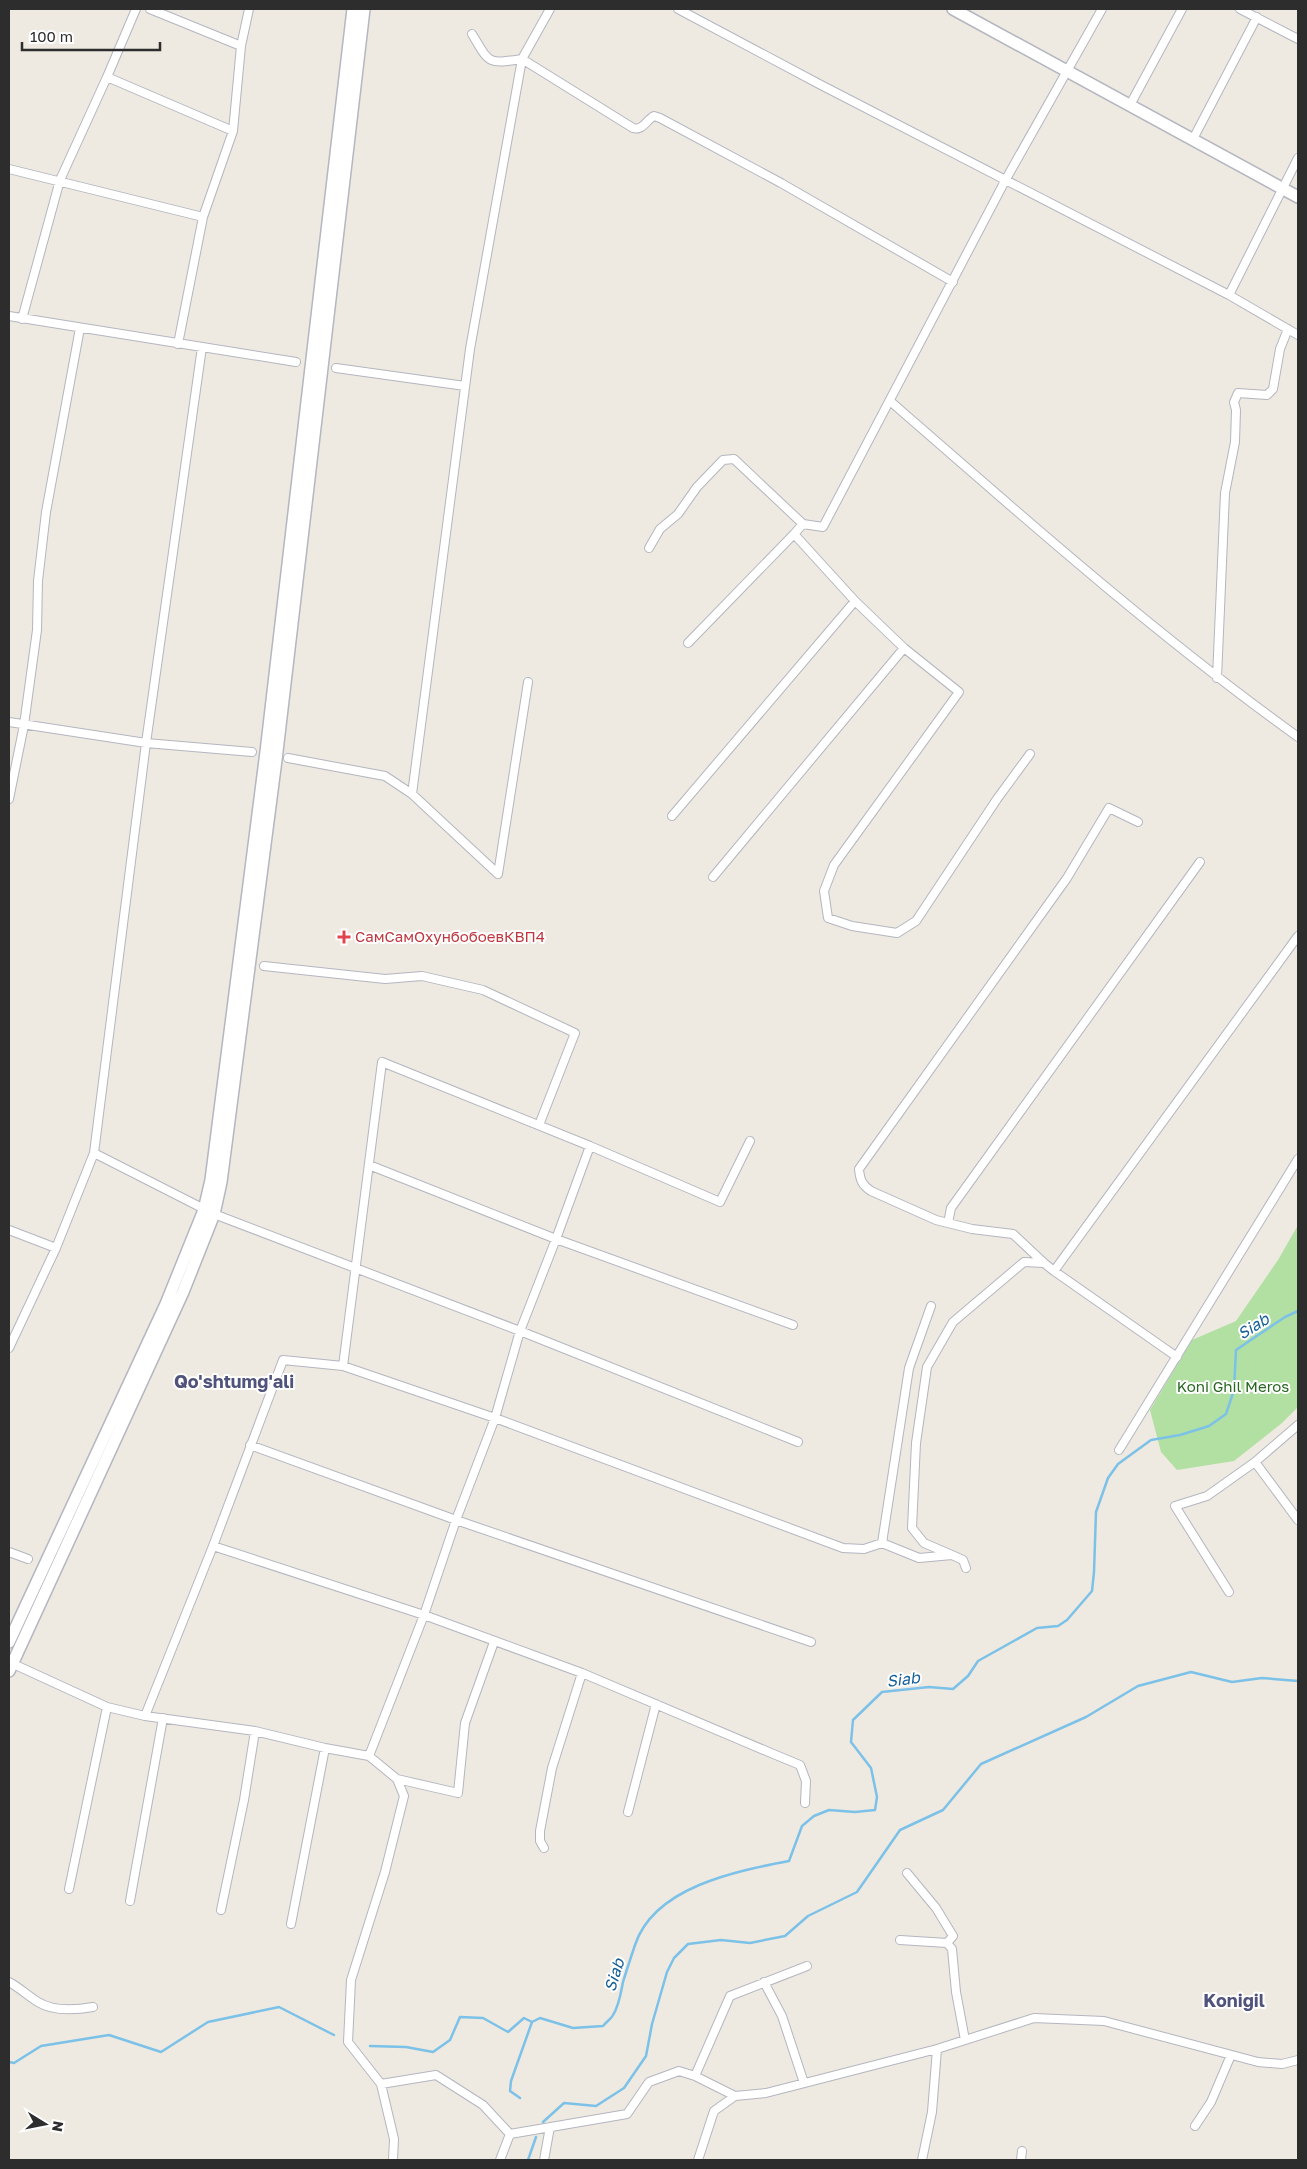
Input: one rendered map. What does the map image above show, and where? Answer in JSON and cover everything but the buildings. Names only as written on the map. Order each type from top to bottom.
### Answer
[{"type":"main road","points":[[10,1666],[179,1301],[209,1212],[211,1180],[266,752],[353,9]]},
{"type":"main road","points":[[9,1642],[222,1182],[277,750],[364,9]]},
{"type":"main road","points":[[953,9],[1298,197]]},
{"type":"street","points":[[22,319],[60,180],[136,9]]},
{"type":"street","points":[[150,9],[241,46]]},
{"type":"street","points":[[178,344],[203,218],[233,131],[241,46],[249,9]]},
{"type":"street","points":[[412,794],[465,386],[522,59],[550,9]]},
{"type":"street","points":[[678,9],[821,86],[1229,295],[1298,335]]},
{"type":"street","points":[[649,548],[660,529],[678,514],[697,487],[723,460],[734,459],[803,524],[823,527],[1006,180],[1102,9]]},
{"type":"street","points":[[1130,105],[1182,9]]},
{"type":"street","points":[[1240,9],[1298,39]]},
{"type":"street","points":[[1193,139],[1257,17]]},
{"type":"street","points":[[472,34],[490,61],[496,63],[522,59],[638,130],[654,116],[660,118],[781,184],[953,282]]},
{"type":"street","points":[[107,76],[233,131]]},
{"type":"street","points":[[1229,295],[1298,158]]},
{"type":"street","points":[[9,169],[60,180],[203,218]]},
{"type":"street","points":[[9,316],[296,362]]},
{"type":"street","points":[[9,800],[24,725],[37,630],[38,581],[46,512],[80,328]]},
{"type":"street","points":[[1217,678],[1225,493],[1235,442],[1236,410],[1234,402],[1238,393],[1267,394],[1273,389],[1280,349],[1288,329]]},
{"type":"street","points":[[9,1348],[56,1248],[94,1153],[146,743],[202,347]]},
{"type":"street","points":[[336,368],[465,386]]},
{"type":"street","points":[[890,401],[1044,536],[1217,678],[1298,737]]},
{"type":"street","points":[[688,642],[803,524]]},
{"type":"street","points":[[794,534],[855,601],[904,648],[960,692],[834,865],[824,891],[828,918],[852,926],[897,933],[916,921],[996,799],[1030,754]]},
{"type":"street","points":[[672,816],[855,601]]},
{"type":"street","points":[[713,878],[904,648]]},
{"type":"street","points":[[288,758],[385,776],[412,794],[498,874],[528,682]]},
{"type":"street","points":[[9,722],[146,743],[252,752]]},
{"type":"street","points":[[1138,822],[1109,808],[1067,878],[859,1169],[863,1185],[871,1191],[936,1220],[972,1229],[1013,1234],[1054,1271],[1176,1357]]},
{"type":"street","points":[[948,1223],[950,1208],[1200,862]]},
{"type":"street","points":[[1054,1271],[1298,936]]},
{"type":"street","points":[[264,966],[385,979],[422,976],[483,990],[575,1033],[539,1125]]},
{"type":"street","points":[[343,1366],[382,1062],[590,1146],[720,1202],[750,1141]]},
{"type":"street","points":[[369,1756],[424,1616],[456,1520],[495,1418],[520,1331],[590,1146]]},
{"type":"street","points":[[94,1153],[209,1212],[356,1270],[520,1331],[798,1442]]},
{"type":"street","points":[[1119,1450],[1298,1159]]},
{"type":"street","points":[[369,1165],[556,1239],[793,1325]]},
{"type":"street","points":[[9,1230],[56,1248]]},
{"type":"street","points":[[966,1568],[963,1560],[924,1543],[912,1528],[916,1443],[927,1367],[953,1322],[1024,1262],[1044,1263]]},
{"type":"street","points":[[882,1543],[909,1368],[931,1306]]},
{"type":"street","points":[[145,1716],[213,1546],[283,1360],[343,1366],[495,1418],[843,1548],[864,1549],[882,1543],[919,1558],[952,1555]]},
{"type":"street","points":[[1229,1592],[1175,1506],[1207,1496],[1254,1462],[1298,1425]]},
{"type":"street","points":[[250,1445],[456,1520],[811,1642]]},
{"type":"street","points":[[1254,1462],[1298,1520]]},
{"type":"street","points":[[213,1546],[424,1616],[582,1673],[800,1766],[806,1781],[805,1802]]},
{"type":"street","points":[[9,1552],[28,1559]]},
{"type":"street","points":[[10,1666],[107,1707],[145,1716],[255,1731],[325,1748],[369,1756],[397,1779],[458,1793],[465,1724],[494,1642]]},
{"type":"street","points":[[544,1848],[540,1841],[540,1830],[552,1768],[582,1673]]},
{"type":"street","points":[[628,1812],[656,1704]]},
{"type":"street","points":[[69,1889],[107,1707]]},
{"type":"street","points":[[130,1901],[163,1718]]},
{"type":"street","points":[[221,1910],[244,1800],[255,1731]]},
{"type":"street","points":[[291,1924],[325,1748]]},
{"type":"street","points":[[393,2160],[394,2139],[381,2084],[348,2042],[351,1980],[386,1872],[404,1796],[397,1779]]},
{"type":"street","points":[[907,1873],[936,1908],[953,1936],[947,1943]]},
{"type":"street","points":[[900,1940],[947,1943],[952,1949],[956,1992],[965,2040]]},
{"type":"street","points":[[694,2076],[730,1996],[807,1966]]},
{"type":"street","points":[[9,1982],[40,2003],[72,2011],[93,2007]]},
{"type":"street","points":[[764,1982],[782,2016],[804,2083]]},
{"type":"street","points":[[698,2160],[714,2111],[735,2096],[766,2093],[938,2049],[1034,2018],[1104,2021],[1258,2062],[1282,2064],[1298,2060]]},
{"type":"street","points":[[922,2160],[932,2112],[938,2049]]},
{"type":"street","points":[[1195,2126],[1212,2102],[1231,2055]]},
{"type":"street","points":[[510,2134],[627,2114],[650,2082],[679,2071],[694,2076],[735,2096]]},
{"type":"street","points":[[381,2084],[436,2075],[483,2105],[510,2134]]},
{"type":"street","points":[[544,2160],[550,2127]]},
{"type":"street","points":[[500,2160],[510,2134]]},
{"type":"street","points":[[1021,2160],[1022,2151]]},
{"type":"green space","name":"Koni Ghil Meros","points":[[1298,1225],[1298,1407],[1282,1423],[1234,1461],[1177,1470],[1161,1452],[1150,1410],[1192,1340],[1236,1321],[1278,1260]]},
{"type":"waterway","name":"Siab","points":[[520,2098],[510,2091],[511,2081],[532,2022],[540,2018],[573,2028],[603,2026],[617,2007],[635,1945],[645,1925],[660,1909],[678,1896],[699,1885],[745,1870],[789,1861],[802,1826],[814,1816],[829,1810],[855,1812],[875,1810],[877,1797],[871,1768],[851,1742],[853,1720],[882,1692],[929,1687],[953,1689],[968,1676],[978,1661],[1037,1628],[1058,1626],[1067,1620],[1092,1591],[1096,1512],[1108,1478],[1118,1464],[1151,1440],[1180,1435],[1209,1426],[1226,1414],[1234,1390],[1236,1350],[1285,1317],[1298,1311]]},
{"type":"waterway","points":[[543,2122],[564,2103],[596,2106],[624,2088],[646,2056],[652,2024],[667,1972],[674,1958],[688,1944],[721,1940],[750,1943],[785,1936],[808,1916],[857,1892],[900,1830],[943,1810],[981,1764],[1086,1717],[1138,1686],[1191,1672],[1232,1682],[1262,1678],[1298,1681]]},
{"type":"waterway","points":[[9,2062],[14,2063],[41,2046],[109,2035],[161,2052],[208,2022],[279,2007],[334,2035]]},
{"type":"waterway","points":[[370,2046],[406,2047],[433,2052],[450,2040],[460,2017],[483,2018],[508,2032],[524,2018],[532,2022]]},
{"type":"waterway","points":[[528,2160],[536,2137]]},
{"type":"place","name":"СамСамОхунбобоевКВП4","points":[[344,937]]},
{"type":"district","name":"Qo'shtumg'ali","points":[[234,1382]]},
{"type":"district","name":"Konigil","points":[[1234,2001]]}]
